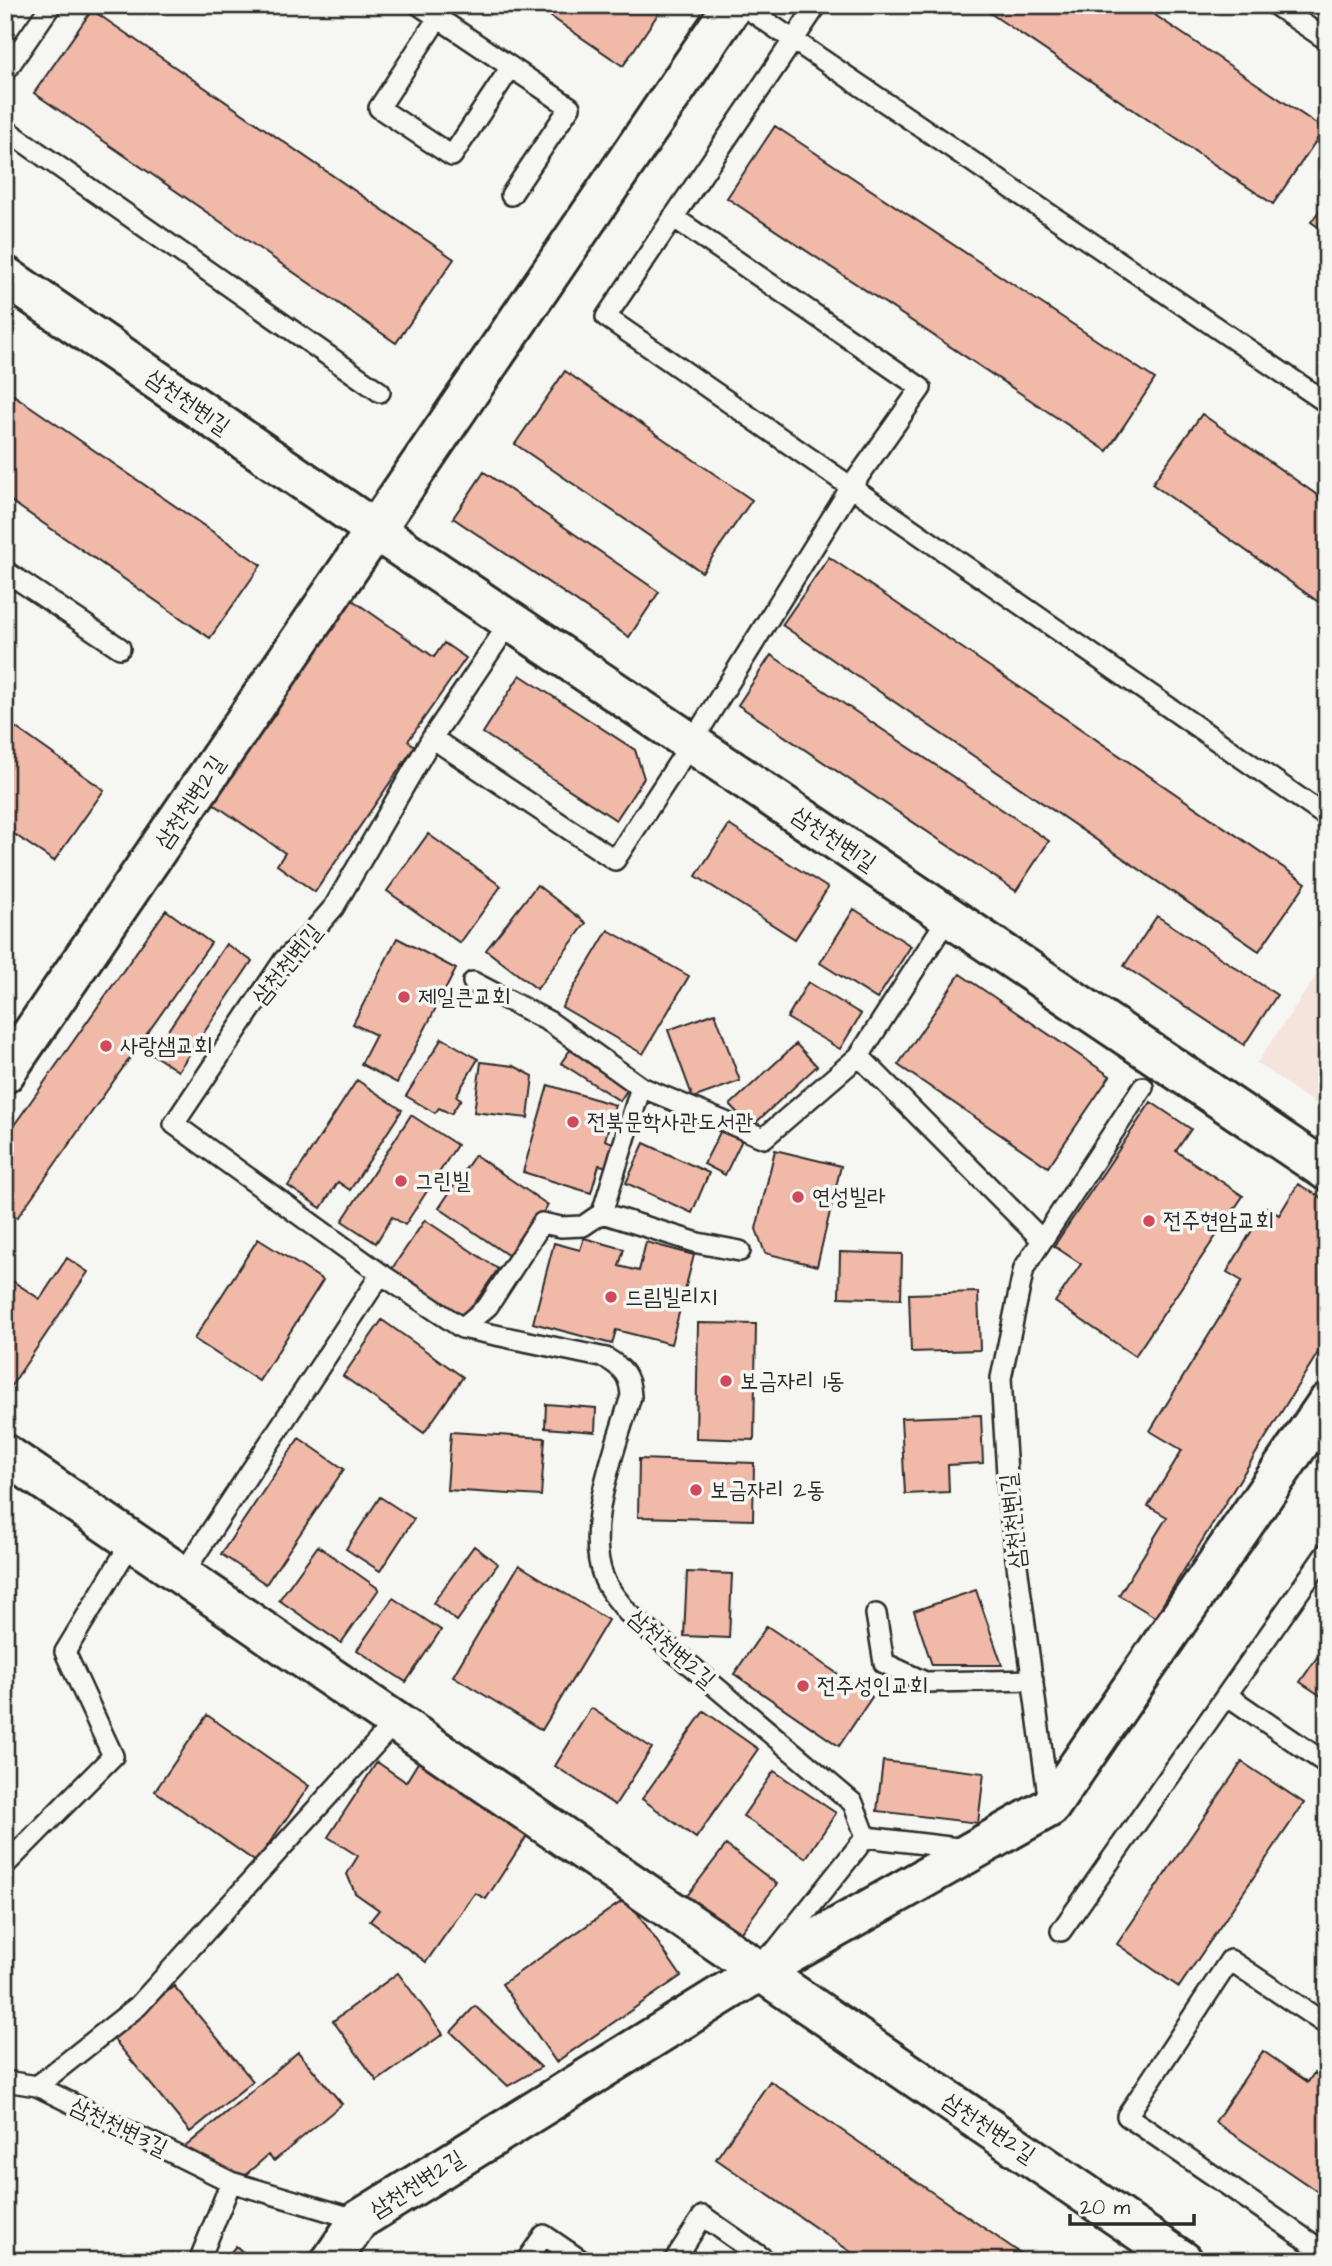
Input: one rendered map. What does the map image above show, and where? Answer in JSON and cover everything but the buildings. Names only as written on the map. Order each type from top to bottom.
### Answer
[{"type":"street","name":"삼천천변2길","points":[[5,1073],[733,5]]},
{"type":"street","name":"삼천천변1길","points":[[5,276],[510,622],[1327,1171]]},
{"type":"street","points":[[760,1970],[1050,1807],[1327,1404]]},
{"type":"street","name":"삼천천변2길","points":[[5,1454],[1183,2261]]},
{"type":"street","name":"삼천천변2길","points":[[359,2220],[760,1970]]},
{"type":"street","points":[[331,2261],[359,2220]]},
{"type":"lane","points":[[5,72],[51,5]]},
{"type":"lane","points":[[419,5],[570,107],[511,195]]},
{"type":"lane","points":[[742,5],[1327,403]]},
{"type":"lane","points":[[817,5],[606,317],[1327,817]]},
{"type":"lane","points":[[1275,5],[1327,40]]},
{"type":"lane","points":[[438,18],[379,108],[452,156],[510,67]]},
{"type":"lane","points":[[5,129],[380,392]]},
{"type":"lane","points":[[432,738],[615,860],[851,487],[921,388],[673,217]]},
{"type":"lane","points":[[5,571],[120,648]]},
{"type":"lane","name":"삼천천변1길","points":[[381,1274],[174,1124],[284,960],[334,906],[432,738],[510,622]]},
{"type":"lane","points":[[472,982],[550,1022],[640,1087],[764,1138],[859,1056],[949,916]]},
{"type":"lane","points":[[859,1056],[1042,1240]]},
{"type":"lane","points":[[462,1328],[488,1306],[542,1223],[561,1227],[583,1226],[602,1213],[640,1087]]},
{"type":"lane","name":"삼천천변1길","points":[[1050,1807],[1009,1506],[1002,1378],[1024,1268],[1143,1087]]},
{"type":"lane","points":[[602,1213],[698,1243],[740,1251]]},
{"type":"lane","points":[[183,1575],[381,1274]]},
{"type":"lane","name":"삼천천변2길","points":[[381,1274],[462,1328],[606,1358],[621,1367],[630,1380],[631,1396],[600,1507],[596,1541],[603,1578],[627,1612],[853,1803],[866,1837]]},
{"type":"lane","points":[[5,1865],[113,1756],[65,1652],[132,1541]]},
{"type":"lane","points":[[1061,1931],[1327,1552]]},
{"type":"lane","points":[[876,1614],[884,1662],[925,1682],[1033,1680]]},
{"type":"lane","points":[[1228,1696],[1327,1764]]},
{"type":"lane","points":[[37,2086],[138,2006],[396,1721]]},
{"type":"lane","points":[[760,1970],[866,1837],[974,1850]]},
{"type":"lane","points":[[1327,2025],[1230,1960],[1127,2116],[1327,2254]]},
{"type":"lane","name":"삼천천변3길","points":[[5,2081],[37,2086],[231,2182],[359,2220]]},
{"type":"lane","points":[[199,2261],[231,2182]]},
{"type":"lane","points":[[674,2261],[703,2216],[767,2261]]},
{"type":"lane","points":[[526,2261],[544,2235],[582,2261]]},
{"type":"shaded area","points":[[1327,960],[1327,1112],[1257,1063]]},
{"type":"place","name":"제일큰교회","points":[[404,997]]},
{"type":"place","name":"사랑샘교회","points":[[106,1046]]},
{"type":"place","name":"전북문학사관도서관","points":[[573,1122]]},
{"type":"place","name":"그린빌","points":[[401,1181]]},
{"type":"place","name":"연성빌라","points":[[798,1197]]},
{"type":"place","name":"전주현암교회","points":[[1149,1221]]},
{"type":"place","name":"드림빌리지","points":[[611,1297]]},
{"type":"place","name":"보금자리 1동","points":[[726,1381]]},
{"type":"place","name":"보금자리 2동","points":[[696,1490]]},
{"type":"place","name":"전주성인교회","points":[[803,1686]]}]
